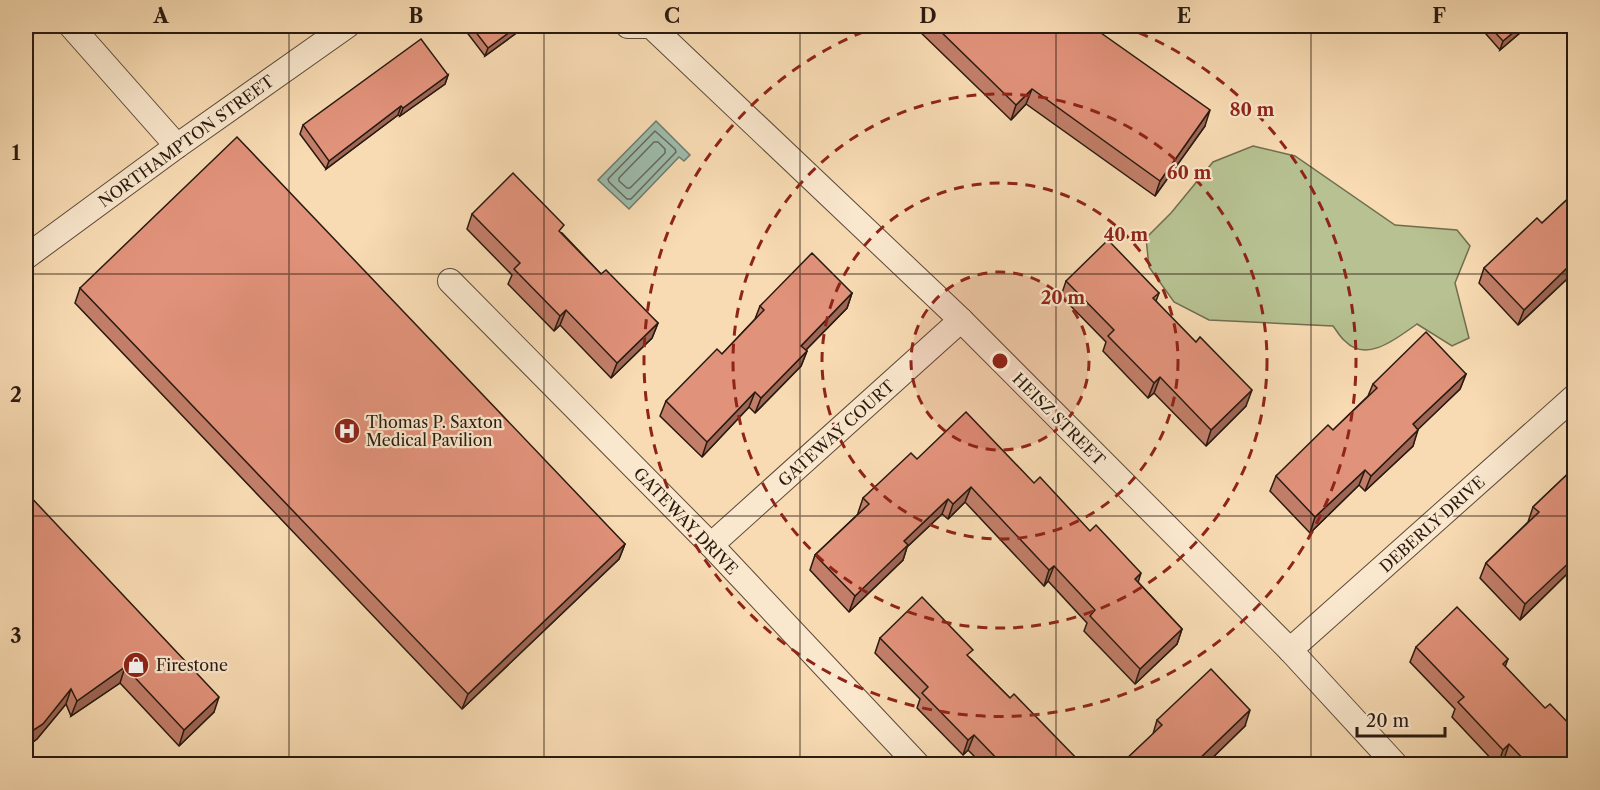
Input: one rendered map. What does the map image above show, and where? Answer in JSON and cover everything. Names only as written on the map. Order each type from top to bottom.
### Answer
[{"type":"street","points":[[71,26],[177,146]]},
{"type":"street","name":"NORTHAMPTON STREET","points":[[26,257],[177,146],[347,26]]},
{"type":"street","name":"HEISZ STREET","points":[[644,26],[961,320],[1290,651],[1395,765]]},
{"type":"street","name":"GATEWAY DRIVE","points":[[450,281],[711,545],[917,765]]},
{"type":"street","name":"GATEWAY COURT","points":[[711,545],[961,320]]},
{"type":"street","name":"DEBERLY DRIVE","points":[[1290,651],[1575,397]]},
{"type":"lane","points":[[26,32],[34,26]]},
{"type":"green space","points":[[1253,146],[1295,156],[1395,225],[1457,230],[1470,246],[1455,283],[1469,338],[1452,346],[1417,324],[1382,346],[1363,350],[1345,341],[1333,326],[1209,320],[1174,302],[1149,267],[1146,238],[1171,213],[1213,162]]},
{"type":"water","points":[[656,121],[690,155],[684,161],[679,157],[629,209],[598,180]]},
{"type":"building","points":[[471,26],[518,26],[488,48]]},
{"type":"building","points":[[935,26],[1091,26],[1210,110],[1160,181],[1032,89],[1016,105]]},
{"type":"building","points":[[1489,26],[1521,26],[1503,41]]},
{"type":"building","points":[[421,39],[448,75],[403,108],[401,106],[329,161],[303,125]]},
{"type":"building","name":"Thomas P. Saxton Medical Pavilion","points":[[237,137],[625,544],[468,694],[80,288]]},
{"type":"building","points":[[513,173],[564,225],[559,231],[601,274],[606,270],[658,323],[617,363],[566,310],[560,316],[514,269],[520,263],[472,214]]},
{"type":"building","points":[[1575,192],[1575,264],[1573,262],[1524,310],[1484,268],[1537,218],[1542,223]]},
{"type":"building","points":[[1108,240],[1159,293],[1153,298],[1196,342],[1200,337],[1252,390],[1211,430],[1160,377],[1154,383],[1108,336],[1114,330],[1066,281]]},
{"type":"building","points":[[812,253],[852,293],[801,346],[807,351],[761,398],[755,392],[707,442],[666,401],[717,349],[722,354],[764,310],[760,306]]},
{"type":"building","points":[[1426,332],[1466,374],[1413,424],[1418,430],[1371,476],[1365,470],[1315,517],[1276,476],[1328,425],[1333,430],[1377,388],[1373,384]]},
{"type":"building","points":[[966,412],[1034,483],[1040,477],[1090,531],[1096,525],[1141,573],[1135,579],[1182,629],[1140,669],[1090,616],[1095,610],[1054,566],[1049,570],[971,487],[953,504],[948,499],[904,541],[908,545],[855,596],[815,555],[869,504],[863,498],[911,453],[917,459]]},
{"type":"building","points":[[1575,467],[1575,557],[1525,604],[1486,563],[1539,512],[1533,507]]},
{"type":"building","points":[[26,492],[219,697],[184,730],[125,667],[77,701],[71,689],[43,724],[26,735]]},
{"type":"building","points":[[922,597],[973,650],[967,655],[1010,698],[1014,694],[1083,765],[1003,765],[974,735],[968,740],[922,693],[928,687],[880,638]]},
{"type":"building","points":[[1457,607],[1508,659],[1503,664],[1545,708],[1550,704],[1575,730],[1575,765],[1529,765],[1509,744],[1503,750],[1458,702],[1464,697],[1416,647]]},
{"type":"building","points":[[1211,669],[1250,710],[1197,761],[1200,765],[1120,765],[1162,725],[1157,720]]},
{"type":"place","name":"Thomas P. Saxton Medical Pavilion","points":[[347,431]]},
{"type":"place","name":"Firestone","points":[[136,665]]}]
